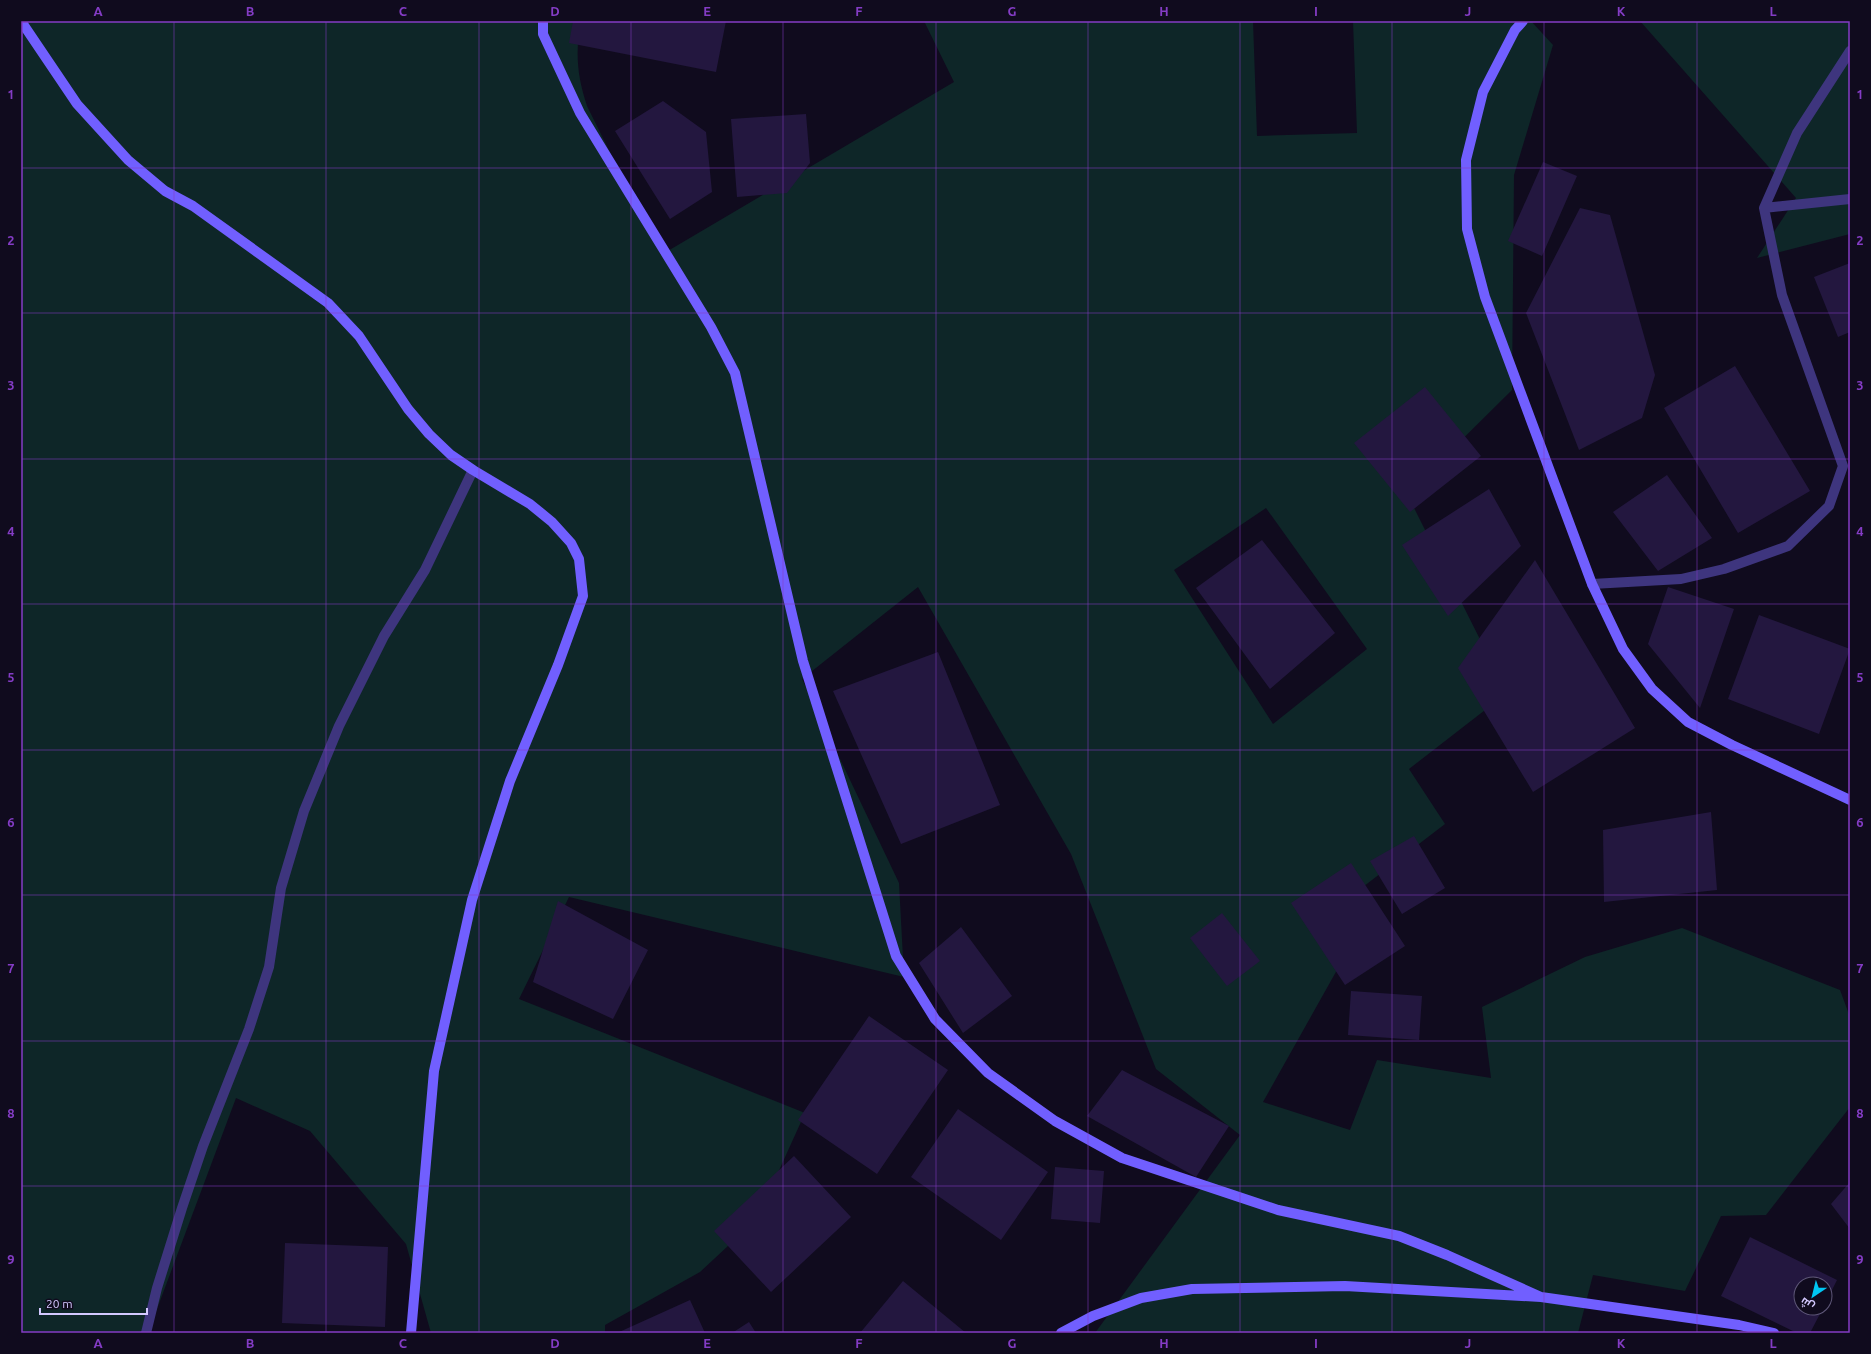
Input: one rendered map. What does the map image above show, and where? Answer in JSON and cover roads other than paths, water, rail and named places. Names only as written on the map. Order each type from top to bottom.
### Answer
[{"type":"street","points":[[21,21],[77,104],[128,160],[165,191],[192,206],[328,303],[359,336],[408,409],[429,434],[451,455],[530,504],[552,522],[571,543],[579,558],[583,596],[558,665],[510,781],[472,900],[434,1071],[411,1333]]},
{"type":"street","points":[[542,21],[543,34],[580,113],[711,327],[734,373],[803,661],[896,956],[935,1019],[988,1073],[1055,1121],[1122,1158],[1278,1210],[1399,1236],[1447,1255],[1542,1297]]},
{"type":"street","points":[[1523,21],[1515,30],[1483,92],[1466,160],[1467,229],[1485,296],[1592,584],[1627,654],[1652,689],[1688,722],[1732,745],[1850,800]]},
{"type":"street","points":[[1592,584],[1682,579],[1724,569],[1788,546],[1829,506],[1843,466],[1782,295],[1764,208],[1797,133],[1850,51]]},
{"type":"street","points":[[1764,208],[1850,199]]},
{"type":"street","points":[[146,1333],[157,1288],[184,1201],[203,1146],[249,1029],[269,967],[281,888],[304,811],[339,726],[384,636],[425,570],[473,470]]},
{"type":"street","points":[[1061,1333],[1093,1316],[1141,1298],[1192,1290],[1345,1286],[1542,1297],[1739,1325],[1774,1333]]}]
